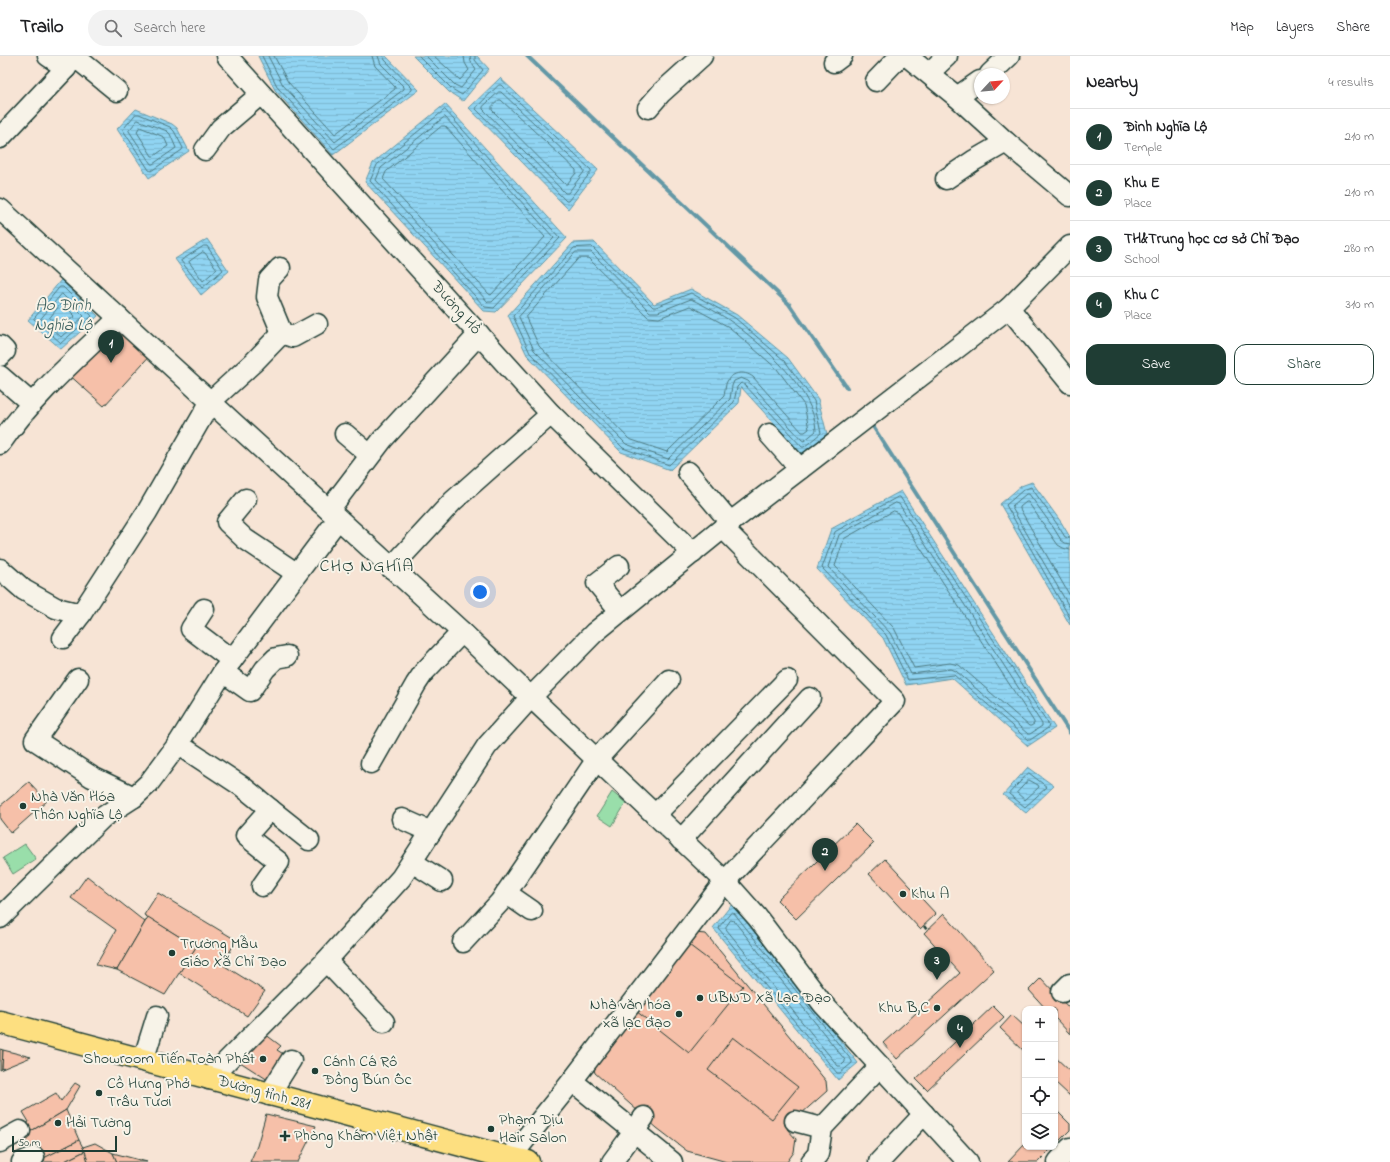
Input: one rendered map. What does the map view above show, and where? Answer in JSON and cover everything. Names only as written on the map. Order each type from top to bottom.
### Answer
[{"type":"main road","name":"Đường tỉnh 281","points":[[0,1022],[269,1095],[519,1160]]},
{"type":"street","points":[[48,56],[71,60],[117,91]]},
{"type":"street","name":"Đường Hồ","points":[[227,56],[551,414],[693,553]]},
{"type":"street","points":[[648,108],[702,56]]},
{"type":"street","points":[[876,81],[900,56]]},
{"type":"street","points":[[907,56],[957,97],[1006,142],[1070,196]]},
{"type":"street","points":[[929,73],[947,56]]},
{"type":"street","points":[[996,68],[1009,56]]},
{"type":"street","points":[[0,138],[71,60]]},
{"type":"street","points":[[957,97],[974,85]]},
{"type":"street","points":[[205,150],[221,128],[261,94]]},
{"type":"street","points":[[946,179],[972,161],[1006,142]]},
{"type":"street","points":[[0,209],[462,632],[725,881],[804,966],[823,1004],[879,1067],[963,1152]]},
{"type":"street","points":[[209,1079],[326,961],[402,878],[487,746],[531,697],[594,633],[726,525],[1009,308],[1070,246]]},
{"type":"street","points":[[280,268],[269,280],[267,297],[282,333],[293,337],[317,324]]},
{"type":"street","points":[[1009,308],[1070,383]]},
{"type":"street","points":[[0,444],[15,422],[31,403],[119,318]]},
{"type":"street","points":[[63,638],[81,614],[147,512],[211,401],[254,362],[282,333]]},
{"type":"street","points":[[0,918],[61,860],[103,817],[134,797],[149,783],[178,744],[227,666],[296,573],[370,455],[479,334]]},
{"type":"street","points":[[0,346],[4,351],[0,356]]},
{"type":"street","points":[[0,376],[31,403]]},
{"type":"street","points":[[391,568],[453,501],[551,414]]},
{"type":"street","points":[[346,434],[370,455]]},
{"type":"street","points":[[769,434],[800,469]]},
{"type":"street","points":[[519,1160],[572,1081],[725,881],[895,701],[726,525],[688,472]]},
{"type":"street","points":[[246,498],[227,522],[244,538],[296,573]]},
{"type":"street","points":[[620,566],[597,583],[620,611]]},
{"type":"street","points":[[0,569],[24,590],[36,597],[56,608],[81,614]]},
{"type":"street","points":[[204,609],[191,629],[250,691],[265,669],[276,658],[287,656]]},
{"type":"street","points":[[371,763],[424,672],[462,632]]},
{"type":"street","points":[[78,679],[35,740],[92,777],[134,797]]},
{"type":"street","points":[[463,942],[500,902],[597,759],[669,680]]},
{"type":"street","points":[[655,815],[787,680]]},
{"type":"street","points":[[681,840],[810,698]]},
{"type":"street","points":[[178,744],[243,787],[309,840]]},
{"type":"street","points":[[262,886],[280,862],[246,836],[270,809]]},
{"type":"street","points":[[402,819],[432,832]]},
{"type":"street","points":[[412,862],[442,881]]},
{"type":"street","points":[[506,893],[532,911]]},
{"type":"street","points":[[326,961],[384,1022]]},
{"type":"street","points":[[143,1061],[157,1016]]},
{"type":"street","points":[[269,1095],[291,1060]]},
{"type":"street","points":[[811,1162],[818,1154],[822,1128],[879,1067]]},
{"type":"street","points":[[572,1081],[639,1125],[672,1162]]},
{"type":"street","points":[[879,1162],[924,1114]]},
{"type":"street","points":[[794,1121],[822,1128]]},
{"type":"street","points":[[612,1162],[639,1125]]},
{"type":"street","points":[[0,1142],[20,1131]]},
{"type":"street","points":[[1058,1162],[1070,1148]]},
{"type":"path","points":[[924,926],[927,930]]},
{"type":"green space","points":[[612,792],[626,803],[612,826],[597,816]]},
{"type":"green space","points":[[25,844],[36,859],[13,874],[3,858]]},
{"type":"water","points":[[258,56],[386,56],[419,90],[333,155],[275,90]]},
{"type":"water","points":[[413,56],[477,56],[489,69],[463,101],[449,92]]},
{"type":"water","points":[[500,78],[598,170],[568,209],[469,108]]},
{"type":"water","points":[[445,104],[567,238],[496,312],[484,311],[365,182],[373,163]]},
{"type":"water","points":[[136,109],[172,124],[177,128],[189,151],[149,178],[117,129]]},
{"type":"water","points":[[207,239],[229,271],[201,295],[175,259]]},
{"type":"water","points":[[594,242],[654,304],[691,289],[737,315],[788,358],[818,399],[827,434],[802,454],[741,387],[739,403],[670,470],[621,452],[527,355],[508,315],[573,243]]},
{"type":"water","name":"Ao Đình Nghĩa Lộ","points":[[61,280],[98,316],[61,349],[28,320]]},
{"type":"water","points":[[1032,482],[1070,537],[1070,625],[1000,504],[1021,486]]},
{"type":"water","points":[[901,491],[1055,728],[1028,746],[952,678],[906,685],[883,638],[817,569],[831,529]]},
{"type":"water","points":[[1028,767],[1054,786],[1026,813],[1003,795]]},
{"type":"water","points":[[732,904],[858,1063],[838,1080],[713,928]]},
{"type":"building","points":[[119,325],[153,352],[104,406],[67,373]]},
{"type":"building","name":"Nhà Văn Hóa Thôn Nghĩa Lộ","points":[[29,782],[47,801],[11,833],[0,819],[0,806]]},
{"type":"building","points":[[855,824],[874,843],[796,919],[777,900]]},
{"type":"building","name":"Khu A","points":[[885,859],[936,914],[920,929],[869,874]]},
{"type":"building","points":[[87,876],[145,922],[117,970],[96,965],[116,930],[71,898]]},
{"type":"building","points":[[158,893],[236,940],[223,965],[265,991],[247,1016],[179,973],[196,947],[144,915]]},
{"type":"building","name":"Khu B,C","points":[[944,914],[994,970],[897,1059],[883,1043],[960,973],[924,933]]},
{"type":"building","points":[[148,917],[196,947],[165,995],[117,970]]},
{"type":"building","name":"UBND Xã Lạc Đạo","points":[[694,933],[706,934],[826,1081],[827,1091],[801,1114],[787,1129],[796,1139],[794,1152],[787,1162],[727,1162],[687,1151],[657,1128],[595,1073],[592,1062]]},
{"type":"building","name":"Nhà văn hóa xã lạc đạo","points":[[689,945],[743,986],[689,1053],[636,1011]]},
{"type":"building","points":[[1041,978],[1070,1009],[1070,1034],[1058,1021],[1058,1006],[1043,1006],[1029,990]]},
{"type":"building","points":[[993,1006],[1004,1017],[927,1090],[916,1079]]},
{"type":"building","points":[[1012,1015],[1022,1024],[1022,1049],[1000,1028]]},
{"type":"building","name":"Showroom Tiến Toàn Phát","points":[[265,1034],[281,1046],[277,1050],[285,1055],[268,1080],[240,1062]]},
{"type":"building","name":"UBND Xã Lạc Đạo","points":[[733,1037],[798,1087],[772,1119],[708,1070]]},
{"type":"building","points":[[0,1049],[3,1050],[2,1069],[0,1070]]},
{"type":"building","points":[[3,1050],[31,1057],[2,1069]]},
{"type":"building","points":[[1058,1060],[1070,1071],[1070,1096],[1058,1085]]},
{"type":"building","points":[[75,1083],[80,1086],[66,1110],[23,1136],[19,1128],[29,1122],[23,1112],[56,1093],[61,1101]]},
{"type":"building","name":"Hải Tường","points":[[66,1110],[79,1140],[37,1162],[23,1136]]},
{"type":"building","points":[[1058,1112],[1070,1124],[1070,1130],[1058,1142]]},
{"type":"building","name":"Phòng Khám Việt Nhật","points":[[266,1114],[316,1126],[298,1162],[250,1162],[257,1146]]},
{"type":"building","points":[[79,1140],[85,1151],[63,1162],[36,1162]]},
{"type":"building","points":[[95,1143],[113,1153],[117,1162],[88,1162],[83,1147]]},
{"type":"building","points":[[1022,1147],[1022,1150],[1050,1150],[1038,1162],[1008,1162]]},
{"type":"building","points":[[85,1151],[88,1162],[63,1162]]},
{"type":"building","points":[[113,1153],[147,1162],[117,1162]]},
{"type":"waterway","points":[[527,56],[789,304],[847,388]]},
{"type":"waterway","points":[[874,428],[1070,733]]},
{"type":"place","name":"Đình Nghĩa Lộ","points":[[111,363]]},
{"type":"place","name":"Nhà Văn Hóa Thôn Nghĩa Lộ","points":[[23,806]]},
{"type":"place","name":"Khu E","points":[[825,871]]},
{"type":"place","name":"Khu A","points":[[903,894]]},
{"type":"place","name":"Trường Mẫu Giáo Xã Chỉ Đạo","points":[[172,953]]},
{"type":"place","name":"TH&Trung học cơ sở Chỉ Đạo","points":[[937,980]]},
{"type":"place","name":"UBND Xã Lạc Đạo","points":[[700,998]]},
{"type":"place","name":"Khu B,C","points":[[937,1008]]},
{"type":"place","name":"Nhà văn hóa xã lạc đạo","points":[[679,1014]]},
{"type":"place","name":"Khu C","points":[[960,1048]]},
{"type":"place","name":"Showroom Tiến Toàn Phát","points":[[263,1059]]},
{"type":"place","name":"Cánh Cá Rô Đồng Bún Ốc","points":[[315,1071]]},
{"type":"place","name":"Cồ Hưng Phở Trâu Tươi","points":[[99,1093]]},
{"type":"place","name":"Hải Tường","points":[[58,1123]]},
{"type":"place","name":"Phạm Dịu Hair Salon","points":[[491,1129]]},
{"type":"place","name":"Phòng Khám Việt Nhật","points":[[285,1136]]},
{"type":"district","name":"CHỢ NGHĨA","points":[[367,567]]}]
